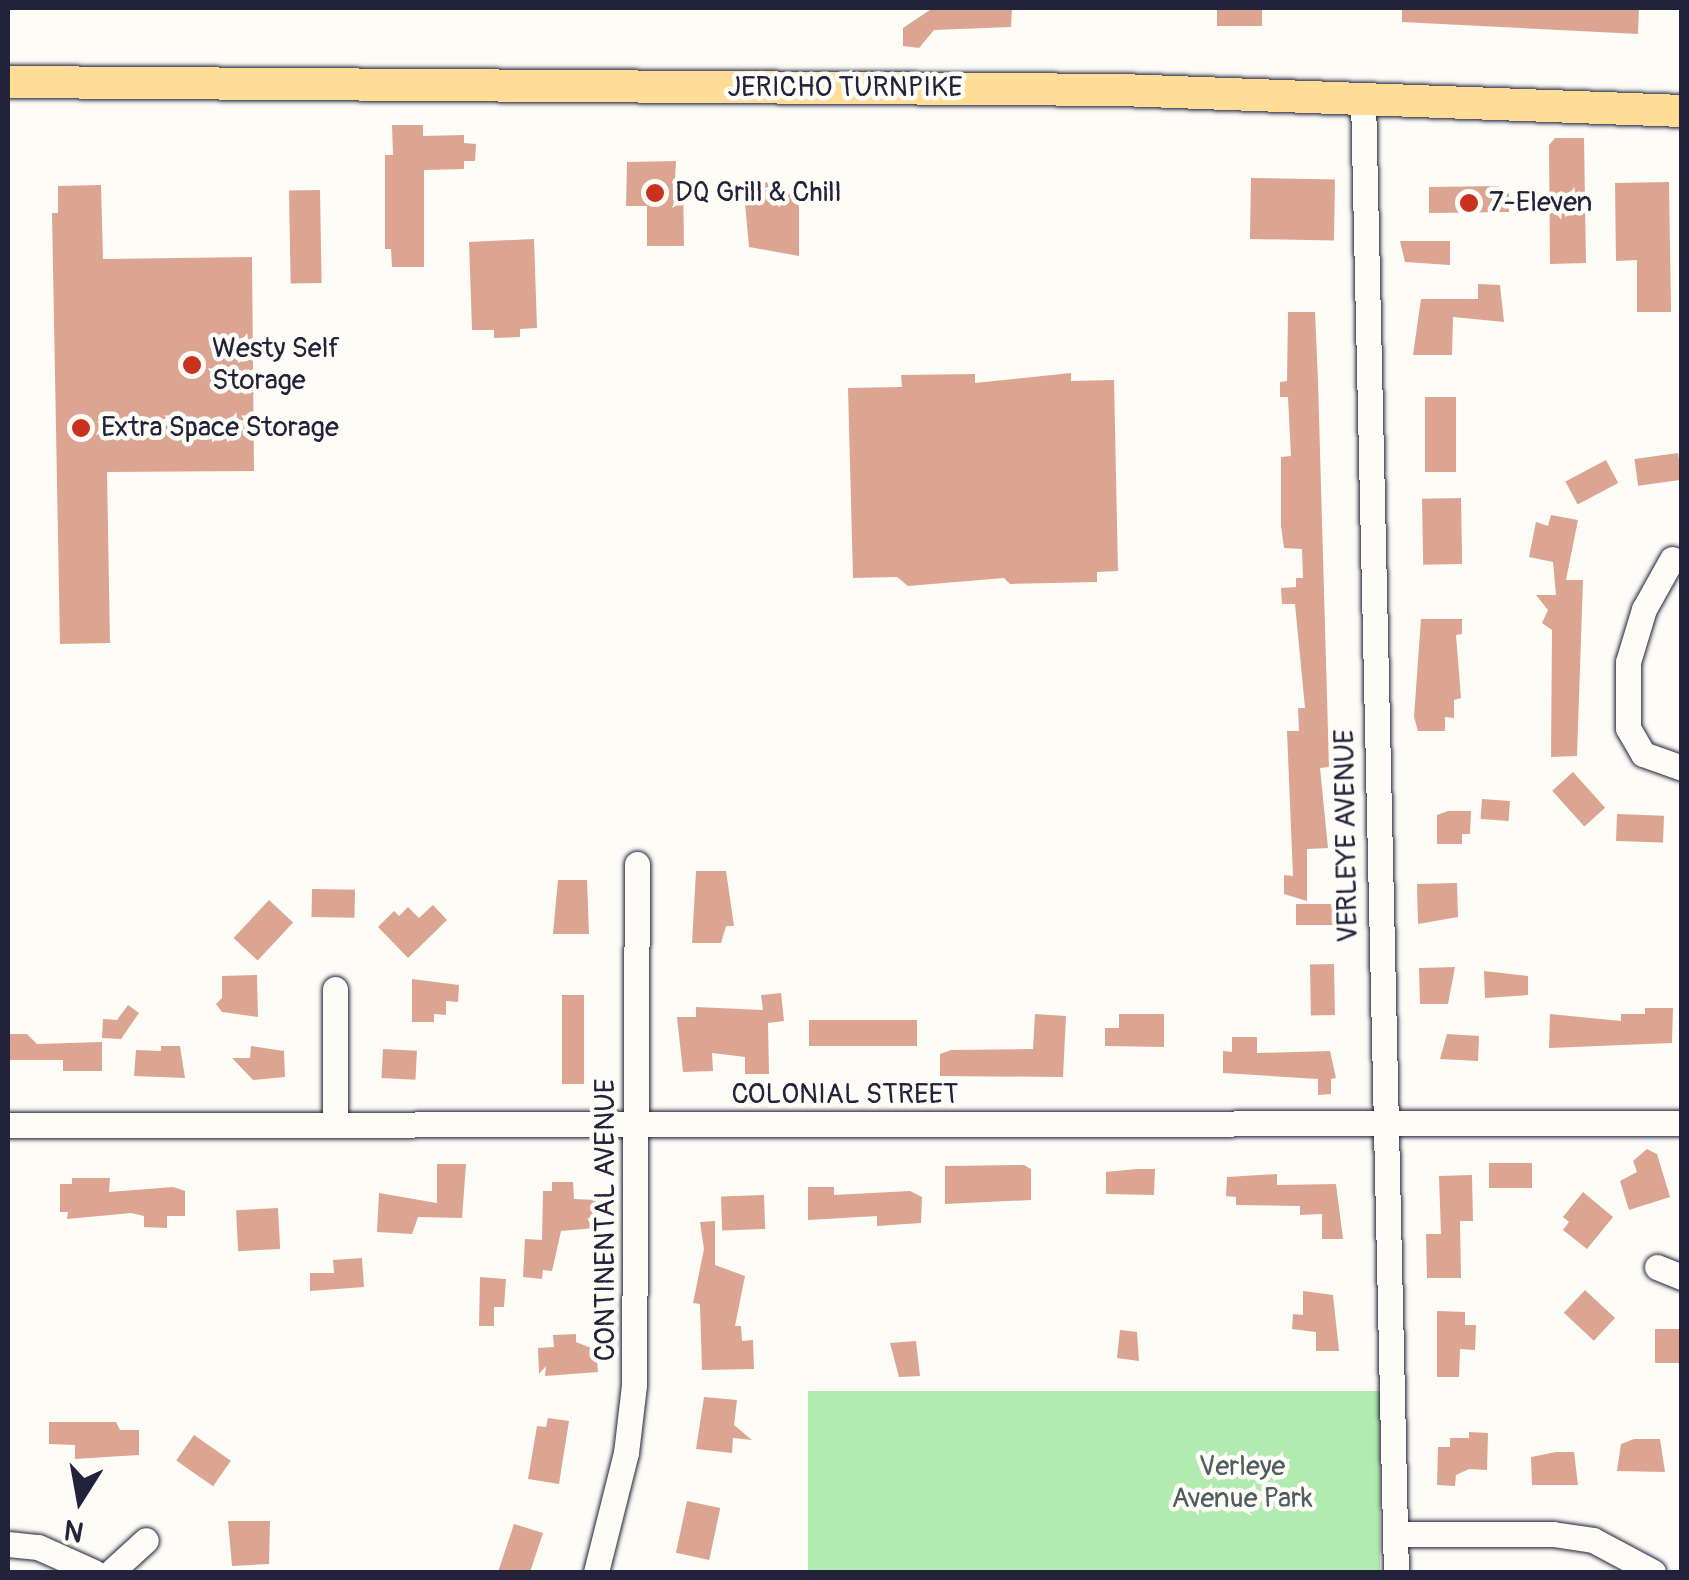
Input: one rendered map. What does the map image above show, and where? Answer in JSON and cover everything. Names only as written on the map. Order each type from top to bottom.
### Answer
[{"type":"main road","name":"JERICHO TURNPIKE","points":[[8,82],[1094,90],[1682,111]]},
{"type":"street","name":"VERLEYE AVENUE","points":[[1362,98],[1396,1572]]},
{"type":"street","points":[[1672,560],[1644,609],[1628,662],[1628,728],[1644,754],[1682,768]]},
{"type":"street","name":"CONTINENTAL AVENUE","points":[[596,1572],[623,1471],[634,1385],[637,864]]},
{"type":"street","points":[[335,1124],[336,988]]},
{"type":"street","name":"COLONIAL STREET","points":[[8,1125],[1682,1124]]},
{"type":"street","points":[[1657,1266],[1682,1278]]},
{"type":"street","points":[[1395,1534],[1553,1534],[1593,1540],[1653,1572]]},
{"type":"street","points":[[111,1572],[146,1540]]},
{"type":"street","points":[[8,1544],[38,1546],[94,1572]]},
{"type":"green space","name":"Verleye Avenue Park","points":[[808,1391],[1380,1391],[1380,1572],[808,1572]]},
{"type":"building","points":[[933,8],[1012,8],[1011,27],[934,30],[919,48],[903,46],[903,28]]},
{"type":"building","points":[[1217,8],[1262,8],[1262,26],[1217,26]]},
{"type":"building","points":[[1402,8],[1639,8],[1638,34],[1402,22]]},
{"type":"building","points":[[392,125],[423,125],[423,136],[464,135],[464,143],[476,144],[475,161],[464,161],[464,169],[424,170],[424,267],[392,267],[391,249],[385,249],[385,155],[393,155]]},
{"type":"building","points":[[1555,138],[1584,138],[1586,263],[1550,264],[1549,145]]},
{"type":"building","name":"DQ Grill & Chill","points":[[676,161],[675,179],[683,179],[684,246],[647,246],[647,206],[626,206],[627,162]]},
{"type":"building","points":[[1251,178],[1335,179],[1334,240],[1250,239]]},
{"type":"building","points":[[743,181],[775,183],[774,192],[799,193],[799,256],[749,247]]},
{"type":"building","points":[[1669,182],[1671,312],[1637,312],[1637,260],[1616,261],[1615,183]]},
{"type":"building","points":[[101,185],[103,259],[252,257],[254,471],[107,472],[110,643],[60,644],[52,213],[58,213],[58,186]]},
{"type":"building","name":"7-Eleven","points":[[1499,186],[1499,193],[1509,193],[1509,212],[1429,213],[1429,187]]},
{"type":"building","points":[[320,190],[322,283],[291,284],[289,191]]},
{"type":"building","points":[[534,239],[537,328],[520,329],[520,337],[494,338],[494,330],[472,330],[469,242]]},
{"type":"building","points":[[1400,241],[1450,241],[1450,265],[1405,262]]},
{"type":"building","points":[[1478,284],[1500,285],[1504,322],[1453,317],[1452,355],[1413,355],[1421,299],[1478,299]]},
{"type":"building","points":[[1288,312],[1315,312],[1318,381],[1329,767],[1320,768],[1328,848],[1307,849],[1307,901],[1284,894],[1284,875],[1293,876],[1287,731],[1299,731],[1298,708],[1305,708],[1295,604],[1282,604],[1281,588],[1296,587],[1296,578],[1303,578],[1302,549],[1284,548],[1281,526],[1281,457],[1291,456],[1288,397],[1280,397],[1280,382],[1287,381]]},
{"type":"building","points":[[1071,373],[1071,381],[1114,380],[1118,571],[1097,572],[1097,582],[1010,584],[1004,578],[908,586],[897,577],[853,578],[848,388],[902,387],[901,375],[975,374],[975,383]]},
{"type":"building","points":[[1425,397],[1456,397],[1456,472],[1425,472]]},
{"type":"building","points":[[1678,453],[1682,480],[1638,486],[1634,459]]},
{"type":"building","points":[[1606,460],[1618,483],[1578,505],[1565,482]]},
{"type":"building","points":[[1461,498],[1462,564],[1423,565],[1422,499]]},
{"type":"building","points":[[1551,515],[1578,520],[1566,580],[1583,580],[1577,756],[1551,757],[1552,630],[1542,623],[1548,610],[1536,595],[1556,595],[1553,562],[1529,557],[1536,522],[1548,526]]},
{"type":"building","points":[[1421,619],[1462,619],[1462,634],[1456,635],[1461,698],[1454,700],[1454,718],[1445,717],[1445,731],[1418,731],[1414,717]]},
{"type":"building","points":[[1573,772],[1605,808],[1584,826],[1552,791]]},
{"type":"building","points":[[1482,799],[1510,801],[1509,821],[1481,819]]},
{"type":"building","points":[[1471,811],[1470,834],[1462,834],[1462,844],[1437,844],[1437,815]]},
{"type":"building","points":[[1617,814],[1664,816],[1663,843],[1616,841]]},
{"type":"building","points":[[696,871],[726,871],[734,926],[726,926],[721,943],[692,943]]},
{"type":"building","points":[[558,880],[587,880],[589,934],[553,934]]},
{"type":"building","points":[[1457,883],[1458,917],[1418,924],[1417,884]]},
{"type":"building","points":[[312,889],[355,890],[355,918],[312,917]]},
{"type":"building","points":[[269,900],[293,923],[258,961],[234,938]]},
{"type":"building","points":[[1296,904],[1342,904],[1342,925],[1296,925]]},
{"type":"building","points":[[433,905],[447,920],[408,958],[378,927],[394,911],[399,916],[408,907],[419,918]]},
{"type":"building","points":[[1310,964],[1334,964],[1335,1015],[1311,1015]]},
{"type":"building","points":[[1455,967],[1448,1004],[1420,1004],[1419,968]]},
{"type":"building","points":[[1484,971],[1528,976],[1528,995],[1485,998]]},
{"type":"building","points":[[257,975],[258,1017],[222,1012],[216,1004],[222,998],[222,976]]},
{"type":"building","points":[[412,979],[459,985],[458,1002],[446,1001],[446,1015],[434,1014],[434,1022],[412,1022]]},
{"type":"building","points":[[781,993],[784,1021],[768,1023],[769,1074],[745,1074],[745,1057],[712,1053],[713,1071],[683,1072],[677,1017],[696,1017],[696,1007],[763,1010],[761,995]]},
{"type":"building","points":[[562,995],[584,995],[584,1084],[562,1084]]},
{"type":"building","points":[[128,1005],[139,1013],[121,1039],[102,1038],[103,1019],[117,1020]]},
{"type":"building","points":[[1645,1008],[1673,1008],[1672,1043],[1549,1048],[1550,1014],[1621,1021],[1621,1014],[1645,1014]]},
{"type":"building","points":[[1035,1014],[1066,1016],[1063,1077],[940,1076],[940,1054],[951,1050],[1033,1049]]},
{"type":"building","points":[[1119,1014],[1164,1014],[1164,1047],[1105,1046],[1105,1028],[1119,1028]]},
{"type":"building","points":[[809,1020],[917,1020],[917,1046],[809,1046]]},
{"type":"building","points":[[8,1034],[27,1034],[37,1044],[102,1042],[102,1071],[63,1071],[63,1060],[8,1060]]},
{"type":"building","points":[[1447,1034],[1479,1036],[1478,1061],[1440,1059]]},
{"type":"building","points":[[1232,1037],[1257,1037],[1257,1053],[1330,1051],[1336,1078],[1331,1079],[1331,1094],[1318,1095],[1318,1079],[1223,1073],[1223,1051],[1232,1052]]},
{"type":"building","points":[[161,1046],[180,1046],[185,1078],[134,1076],[136,1050],[161,1051]]},
{"type":"building","points":[[251,1046],[284,1051],[285,1077],[253,1080],[232,1058],[250,1058]]},
{"type":"building","points":[[383,1049],[417,1051],[415,1080],[381,1078]]},
{"type":"building","points":[[1647,1149],[1657,1154],[1670,1197],[1629,1210],[1620,1181],[1637,1172],[1633,1161]]},
{"type":"building","points":[[1489,1163],[1532,1163],[1532,1188],[1489,1188]]},
{"type":"building","points":[[437,1164],[466,1164],[462,1218],[418,1217],[412,1234],[377,1232],[379,1193],[437,1203]]},
{"type":"building","points":[[1024,1165],[1031,1169],[1031,1200],[945,1204],[945,1166]]},
{"type":"building","points":[[1155,1169],[1154,1195],[1106,1194],[1106,1172]]},
{"type":"building","points":[[1277,1174],[1277,1185],[1336,1184],[1343,1239],[1322,1239],[1322,1214],[1300,1215],[1300,1206],[1236,1205],[1236,1197],[1226,1196],[1227,1177]]},
{"type":"building","points":[[1472,1175],[1473,1221],[1460,1221],[1461,1278],[1427,1278],[1426,1234],[1441,1234],[1439,1176]]},
{"type":"building","points":[[72,1178],[110,1178],[109,1192],[173,1187],[185,1191],[185,1216],[167,1216],[167,1228],[144,1227],[144,1216],[131,1213],[67,1219],[68,1212],[60,1212],[60,1184],[72,1184]]},
{"type":"building","points":[[552,1182],[573,1182],[574,1199],[596,1200],[595,1228],[561,1231],[552,1271],[543,1270],[542,1279],[523,1277],[525,1239],[542,1240],[543,1191],[552,1191]]},
{"type":"building","points":[[808,1187],[834,1187],[834,1195],[910,1191],[922,1197],[921,1223],[877,1226],[877,1216],[808,1220]]},
{"type":"building","points":[[1583,1192],[1613,1217],[1587,1249],[1563,1230],[1569,1222],[1563,1217]]},
{"type":"building","points":[[764,1195],[765,1229],[722,1230],[721,1197]]},
{"type":"building","points":[[278,1208],[280,1249],[238,1251],[236,1210]]},
{"type":"building","points":[[715,1221],[715,1265],[745,1276],[735,1326],[741,1326],[742,1341],[753,1340],[754,1369],[702,1370],[700,1304],[693,1303],[704,1249],[700,1222]]},
{"type":"building","points":[[362,1258],[364,1287],[310,1291],[310,1273],[334,1273],[333,1260]]},
{"type":"building","points":[[480,1277],[506,1279],[504,1307],[494,1307],[494,1326],[479,1326]]},
{"type":"building","points":[[1585,1290],[1615,1318],[1594,1341],[1564,1313]]},
{"type":"building","points":[[1303,1291],[1333,1295],[1339,1351],[1316,1351],[1316,1332],[1292,1329],[1293,1314],[1303,1315]]},
{"type":"building","points":[[1437,1311],[1465,1312],[1465,1325],[1476,1325],[1475,1350],[1460,1349],[1459,1377],[1437,1377]]},
{"type":"building","points":[[1655,1329],[1682,1329],[1682,1363],[1655,1363]]},
{"type":"building","points":[[1120,1330],[1137,1332],[1139,1361],[1117,1358]]},
{"type":"building","points":[[576,1334],[576,1342],[596,1350],[598,1372],[545,1376],[546,1366],[539,1374],[538,1348],[554,1347],[553,1335]]},
{"type":"building","points":[[916,1341],[920,1376],[899,1377],[890,1343]]},
{"type":"building","points":[[704,1397],[737,1400],[734,1425],[752,1440],[733,1438],[732,1453],[696,1449]]},
{"type":"building","points":[[548,1418],[569,1421],[559,1484],[528,1479],[537,1426],[546,1427]]},
{"type":"building","points":[[49,1422],[116,1422],[120,1430],[139,1430],[139,1455],[75,1459],[75,1445],[49,1444]]},
{"type":"building","points":[[1469,1432],[1488,1433],[1487,1470],[1469,1469],[1456,1475],[1455,1486],[1437,1485],[1438,1447],[1450,1447],[1450,1438],[1469,1438]]},
{"type":"building","points":[[194,1435],[231,1461],[213,1486],[176,1460]]},
{"type":"building","points":[[1634,1439],[1660,1439],[1665,1472],[1617,1471],[1621,1444]]},
{"type":"building","points":[[1574,1452],[1578,1485],[1532,1485],[1531,1457]]},
{"type":"building","points":[[687,1501],[720,1508],[709,1560],[676,1553]]},
{"type":"building","points":[[228,1521],[270,1521],[269,1564],[232,1566]]},
{"type":"building","points":[[514,1524],[543,1533],[530,1572],[498,1572]]},
{"type":"place","name":"DQ Grill & Chill","points":[[655,193]]},
{"type":"place","name":"7-Eleven","points":[[1469,203]]},
{"type":"place","name":"Westy Self Storage","points":[[192,365]]},
{"type":"place","name":"Extra Space Storage","points":[[81,428]]}]
